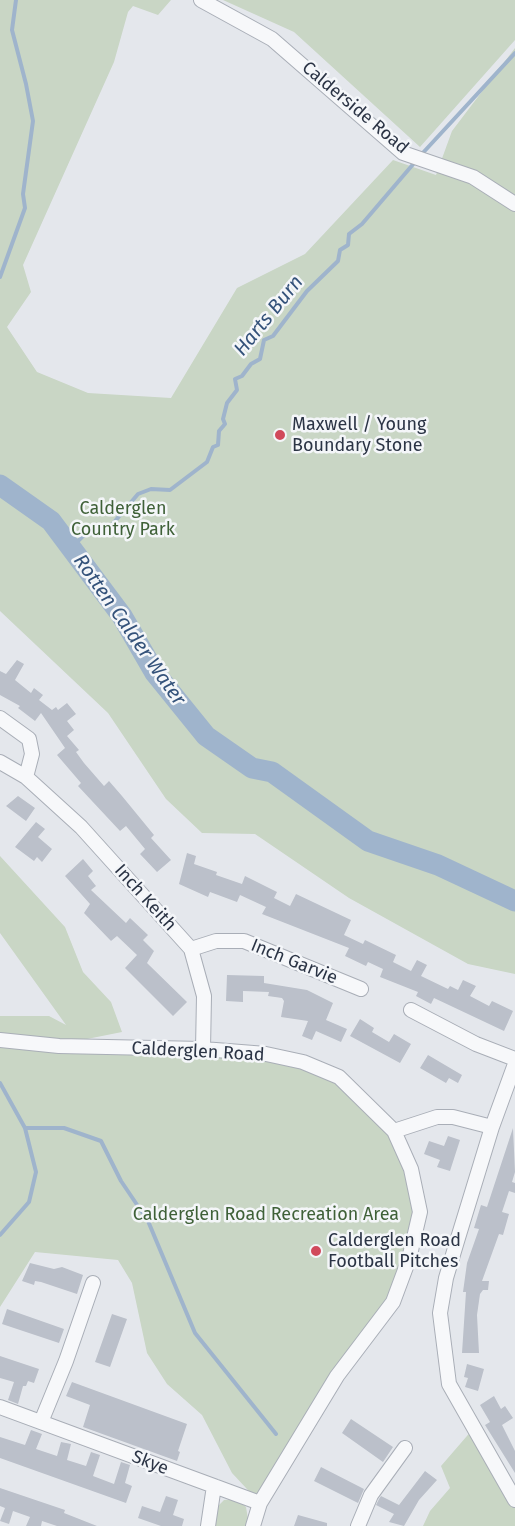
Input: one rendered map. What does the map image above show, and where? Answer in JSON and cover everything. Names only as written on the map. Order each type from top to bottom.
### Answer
[{"type":"street","name":"Calderside Road","points":[[201,0],[272,39],[403,153],[473,177],[515,204]]},
{"type":"street","points":[[0,718],[28,739],[32,754],[26,777]]},
{"type":"street","name":"Inch Keith","points":[[0,762],[26,777],[81,827],[190,949],[204,996],[203,1049]]},
{"type":"street","name":"Inch Garvie","points":[[190,949],[216,941],[244,941],[361,989]]},
{"type":"street","points":[[411,1010],[476,1044],[515,1059]]},
{"type":"street","name":"Calderglen Road","points":[[0,1040],[59,1047],[203,1049],[266,1054],[303,1062],[339,1077],[394,1131],[411,1169],[420,1212],[409,1259],[393,1302],[337,1376],[260,1503],[253,1526]]},
{"type":"street","points":[[515,1065],[492,1127],[446,1278],[440,1313],[449,1384],[515,1500]]},
{"type":"street","points":[[394,1131],[437,1117],[453,1117],[492,1127]]},
{"type":"street","points":[[41,1422],[66,1361],[93,1283]]},
{"type":"street","name":"Skye","points":[[0,1407],[260,1503]]},
{"type":"street","points":[[358,1526],[371,1495],[405,1448]]},
{"type":"street","points":[[208,1526],[214,1486]]},
{"type":"green space","name":"Calderglen Country Park","points":[[0,0],[171,0],[158,15],[133,6],[128,12],[114,62],[23,265],[31,292],[7,327],[37,372],[88,393],[171,398],[237,288],[305,254],[393,160],[436,175],[452,131],[515,48],[515,974],[468,964],[349,898],[255,834],[202,833],[166,799],[108,713],[0,611]]},
{"type":"green space","points":[[223,0],[515,0],[515,40],[420,147],[294,32]]},
{"type":"green space","name":"Calderglen Road Recreation Area","points":[[0,856],[65,927],[83,972],[111,1002],[122,1032],[87,1039],[104,1048],[242,1054],[339,1077],[394,1131],[420,1212],[393,1302],[260,1503],[232,1473],[202,1415],[167,1384],[147,1353],[132,1283],[118,1260],[35,1252],[0,1307],[0,1016],[49,1016],[66,1025],[0,933]]},
{"type":"green space","points":[[473,1429],[515,1500],[515,1526],[423,1526],[430,1511],[450,1488],[441,1466]]},
{"type":"green space","points":[[237,1499],[246,1507],[248,1519],[245,1526],[213,1526],[215,1509],[224,1500]]},
{"type":"building","points":[[17,660],[24,664],[15,680],[31,693],[34,688],[43,695],[39,700],[52,710],[56,707],[58,710],[67,703],[76,714],[67,721],[74,730],[67,736],[79,750],[76,752],[84,763],[104,786],[109,781],[154,835],[151,838],[171,860],[157,872],[140,854],[145,849],[126,826],[120,831],[78,786],[81,783],[57,755],[65,748],[41,713],[35,721],[18,708],[20,706],[0,695],[0,671],[6,674]]},
{"type":"building","points":[[18,796],[35,808],[26,821],[6,806]]},
{"type":"building","points":[[36,822],[45,829],[38,837],[52,849],[42,862],[37,857],[34,861],[15,847]]},
{"type":"building","points":[[187,853],[196,856],[194,864],[242,884],[245,876],[277,892],[274,898],[290,906],[296,894],[351,920],[344,935],[363,944],[365,940],[396,955],[393,962],[411,971],[417,960],[427,965],[421,976],[448,989],[450,986],[458,990],[463,980],[476,986],[470,996],[489,1006],[492,1001],[513,1011],[504,1031],[434,998],[431,1004],[416,996],[418,992],[380,977],[383,969],[368,962],[366,966],[345,956],[349,948],[262,914],[266,907],[240,895],[237,902],[210,892],[208,897],[179,884]]},
{"type":"building","points":[[83,859],[93,871],[88,876],[96,886],[91,890],[126,923],[130,918],[148,935],[143,940],[154,951],[147,963],[187,1002],[173,1016],[125,968],[137,955],[117,936],[111,941],[84,913],[90,904],[65,876]]},
{"type":"building","points":[[227,975],[264,976],[264,983],[307,990],[333,1003],[326,1020],[347,1029],[341,1042],[316,1031],[312,1040],[302,1036],[308,1021],[281,1017],[284,1001],[282,998],[268,996],[269,992],[243,991],[243,1002],[226,1001]]},
{"type":"building","points":[[360,1019],[374,1028],[372,1032],[389,1042],[394,1034],[411,1044],[400,1063],[350,1036]]},
{"type":"building","points":[[428,1055],[462,1075],[458,1083],[449,1078],[446,1083],[420,1068]]},
{"type":"building","points":[[513,1128],[515,1172],[512,1182],[515,1183],[515,1193],[509,1191],[502,1212],[509,1214],[503,1235],[499,1234],[482,1281],[489,1281],[488,1290],[483,1290],[480,1294],[477,1315],[479,1353],[462,1353],[466,1292],[463,1292],[467,1263],[479,1229],[474,1228],[481,1205],[487,1207]]},
{"type":"building","points":[[448,1136],[460,1140],[450,1171],[437,1167],[440,1160],[424,1154],[429,1141],[444,1146]]},
{"type":"building","points":[[30,1263],[54,1269],[62,1267],[83,1275],[77,1294],[41,1282],[35,1281],[34,1285],[22,1281]]},
{"type":"building","points":[[7,1309],[64,1329],[59,1343],[2,1324]]},
{"type":"building","points":[[112,1314],[127,1319],[110,1367],[95,1362]]},
{"type":"building","points":[[0,1356],[39,1369],[34,1383],[28,1381],[26,1386],[23,1386],[18,1404],[8,1400],[14,1382],[0,1378]]},
{"type":"building","points":[[467,1364],[484,1369],[478,1391],[465,1387],[468,1378],[464,1377]]},
{"type":"building","points":[[72,1382],[187,1424],[177,1461],[83,1427],[90,1405],[66,1396]]},
{"type":"building","points":[[494,1396],[501,1409],[505,1406],[513,1418],[502,1425],[515,1451],[515,1473],[485,1425],[490,1422],[480,1405]]},
{"type":"building","points":[[351,1419],[393,1447],[383,1462],[342,1433]]},
{"type":"building","points":[[31,1430],[42,1434],[36,1449],[57,1456],[61,1442],[71,1444],[67,1460],[86,1466],[91,1452],[100,1455],[93,1476],[114,1484],[121,1462],[130,1465],[125,1483],[132,1486],[126,1503],[0,1458],[0,1437],[25,1445]]},
{"type":"building","points":[[321,1467],[364,1489],[358,1503],[314,1481]]},
{"type":"building","points":[[425,1471],[437,1480],[419,1500],[404,1526],[389,1522],[394,1514],[376,1505],[381,1496],[399,1505]]},
{"type":"building","points":[[0,1488],[65,1510],[64,1513],[97,1526],[57,1526],[42,1521],[41,1526],[26,1526],[30,1517],[13,1511],[9,1524],[0,1521],[5,1508],[0,1506]]},
{"type":"building","points":[[166,1496],[178,1500],[173,1515],[184,1519],[182,1526],[161,1526],[138,1518],[142,1506],[160,1512]]},
{"type":"building","points":[[298,1515],[327,1523],[327,1526],[294,1526]]},
{"type":"waterway","points":[[0,277],[25,208],[23,194],[33,121],[12,30],[16,0]]},
{"type":"waterway","name":"Harts Burn","points":[[420,156],[515,53]]},
{"type":"waterway","name":"Harts Burn","points":[[72,547],[83,536],[110,527],[138,494],[151,489],[170,490],[207,462],[213,447],[218,445],[219,431],[225,424],[223,419],[227,403],[237,390],[235,379],[242,376],[251,364],[260,359],[264,340],[273,336],[307,291],[338,261],[340,250],[348,245],[349,234],[362,224],[415,162]]},
{"type":"waterway","name":"Rotten Calder Water","points":[[0,485],[51,521],[122,616],[155,673],[206,736],[252,768],[272,772],[368,841],[438,865],[515,901]]},
{"type":"waterway","points":[[0,1083],[25,1128],[64,1128],[101,1141],[121,1181],[148,1221],[195,1333],[276,1434]]},
{"type":"waterway","points":[[0,1235],[29,1202],[36,1172],[25,1128]]},
{"type":"place","name":"Maxwell / Young Boundary Stone","points":[[280,435]]},
{"type":"place","name":"Calderglen Road Football Pitches","points":[[316,1251]]}]
